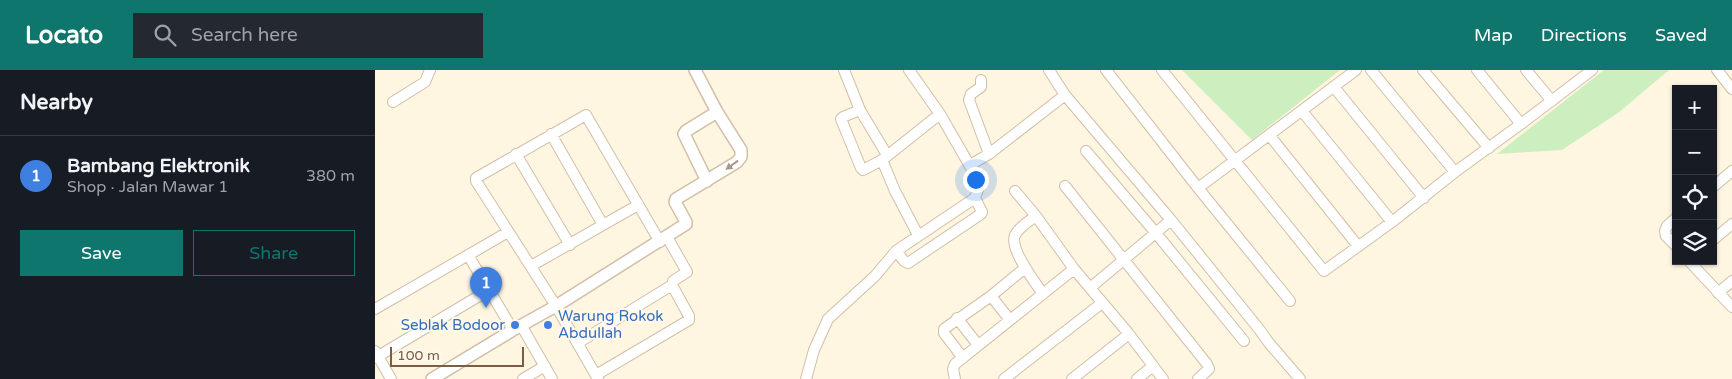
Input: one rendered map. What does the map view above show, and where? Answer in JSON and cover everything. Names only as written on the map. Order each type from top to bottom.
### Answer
[{"type":"street","points":[[393,102],[425,82],[430,70]]},
{"type":"street","points":[[432,379],[517,327],[556,306],[687,223],[675,202],[676,199],[737,162],[741,157],[741,150],[717,112],[695,70]]},
{"type":"street","points":[[844,70],[861,110],[885,157],[895,191],[918,235]]},
{"type":"street","points":[[806,379],[814,350],[828,319],[875,276],[896,251],[975,198],[979,184],[970,165],[940,114],[909,70]]},
{"type":"street","points":[[1049,70],[1065,95],[1171,220],[1300,379]]},
{"type":"street","points":[[1106,70],[1290,302]]},
{"type":"street","points":[[1162,70],[1324,271],[1552,101],[1585,72]]},
{"type":"street","points":[[1198,188],[1356,70]]},
{"type":"street","points":[[1371,70],[1455,172]]},
{"type":"street","points":[[1423,70],[1489,148]]},
{"type":"street","points":[[1477,70],[1521,124]]},
{"type":"street","points":[[1526,70],[1552,101]]},
{"type":"street","points":[[1717,70],[1732,89]]},
{"type":"street","points":[[981,80],[981,87],[969,96],[969,100],[989,154]]},
{"type":"street","points":[[1334,88],[1424,198]]},
{"type":"street","points":[[970,165],[989,154],[1065,95]]},
{"type":"street","points":[[861,110],[843,117],[841,120],[863,170],[885,157],[940,114]]},
{"type":"street","points":[[1301,110],[1392,222]]},
{"type":"street","points":[[707,181],[684,134],[717,112]]},
{"type":"street","points":[[578,343],[672,285],[673,281],[687,272],[638,204],[587,115],[477,176],[476,179],[556,306],[597,377],[687,321],[689,316],[672,285]]},
{"type":"street","points":[[551,134],[603,225]]},
{"type":"street","points":[[1270,136],[1358,246]]},
{"type":"street","points":[[1086,152],[1155,232],[1244,341]]},
{"type":"street","points":[[516,154],[570,245]]},
{"type":"street","points":[[1717,183],[1732,171]]},
{"type":"street","points":[[1065,186],[1210,367],[1198,379]]},
{"type":"street","points":[[1015,191],[1036,216],[1074,269],[1129,334],[1163,379]]},
{"type":"street","points":[[896,251],[908,263],[946,238],[981,214],[982,212],[975,198]]},
{"type":"street","points":[[531,266],[638,204]]},
{"type":"street","points":[[1036,216],[1020,228],[1015,234],[1014,242],[1025,268],[1043,294]]},
{"type":"street","points":[[1090,288],[1171,220]]},
{"type":"street","points":[[937,222],[946,238]]},
{"type":"street","points":[[1672,222],[1665,231],[1672,241]]},
{"type":"street","points":[[1717,237],[1732,224]]},
{"type":"street","points":[[375,309],[508,232]]},
{"type":"street","points":[[468,255],[489,290],[545,366],[552,379]]},
{"type":"street","points":[[1694,265],[1732,307]]},
{"type":"street","points":[[963,358],[943,333],[944,329],[957,318],[991,296],[1025,268]]},
{"type":"street","points":[[955,379],[954,365],[1074,269]]},
{"type":"street","points":[[1718,293],[1732,281]]},
{"type":"street","points":[[391,379],[376,354],[489,290]]},
{"type":"street","points":[[991,296],[1010,320]]},
{"type":"street","points":[[1004,379],[1102,303]]},
{"type":"street","points":[[957,318],[978,345]]},
{"type":"street","points":[[1072,379],[1129,334]]},
{"type":"street","points":[[523,379],[545,366]]},
{"type":"street","points":[[1137,379],[1153,366]]},
{"type":"green space","points":[[1182,70],[1340,70],[1252,140]]},
{"type":"green space","points":[[1604,70],[1669,70],[1618,113],[1562,150],[1497,154]]},
{"type":"place","name":"Bambang Elektronik","points":[[486,308]]},
{"type":"place","name":"Seblak Bodoor","points":[[515,325]]},
{"type":"place","name":"Warung Rokok Abdullah","points":[[548,325]]}]
